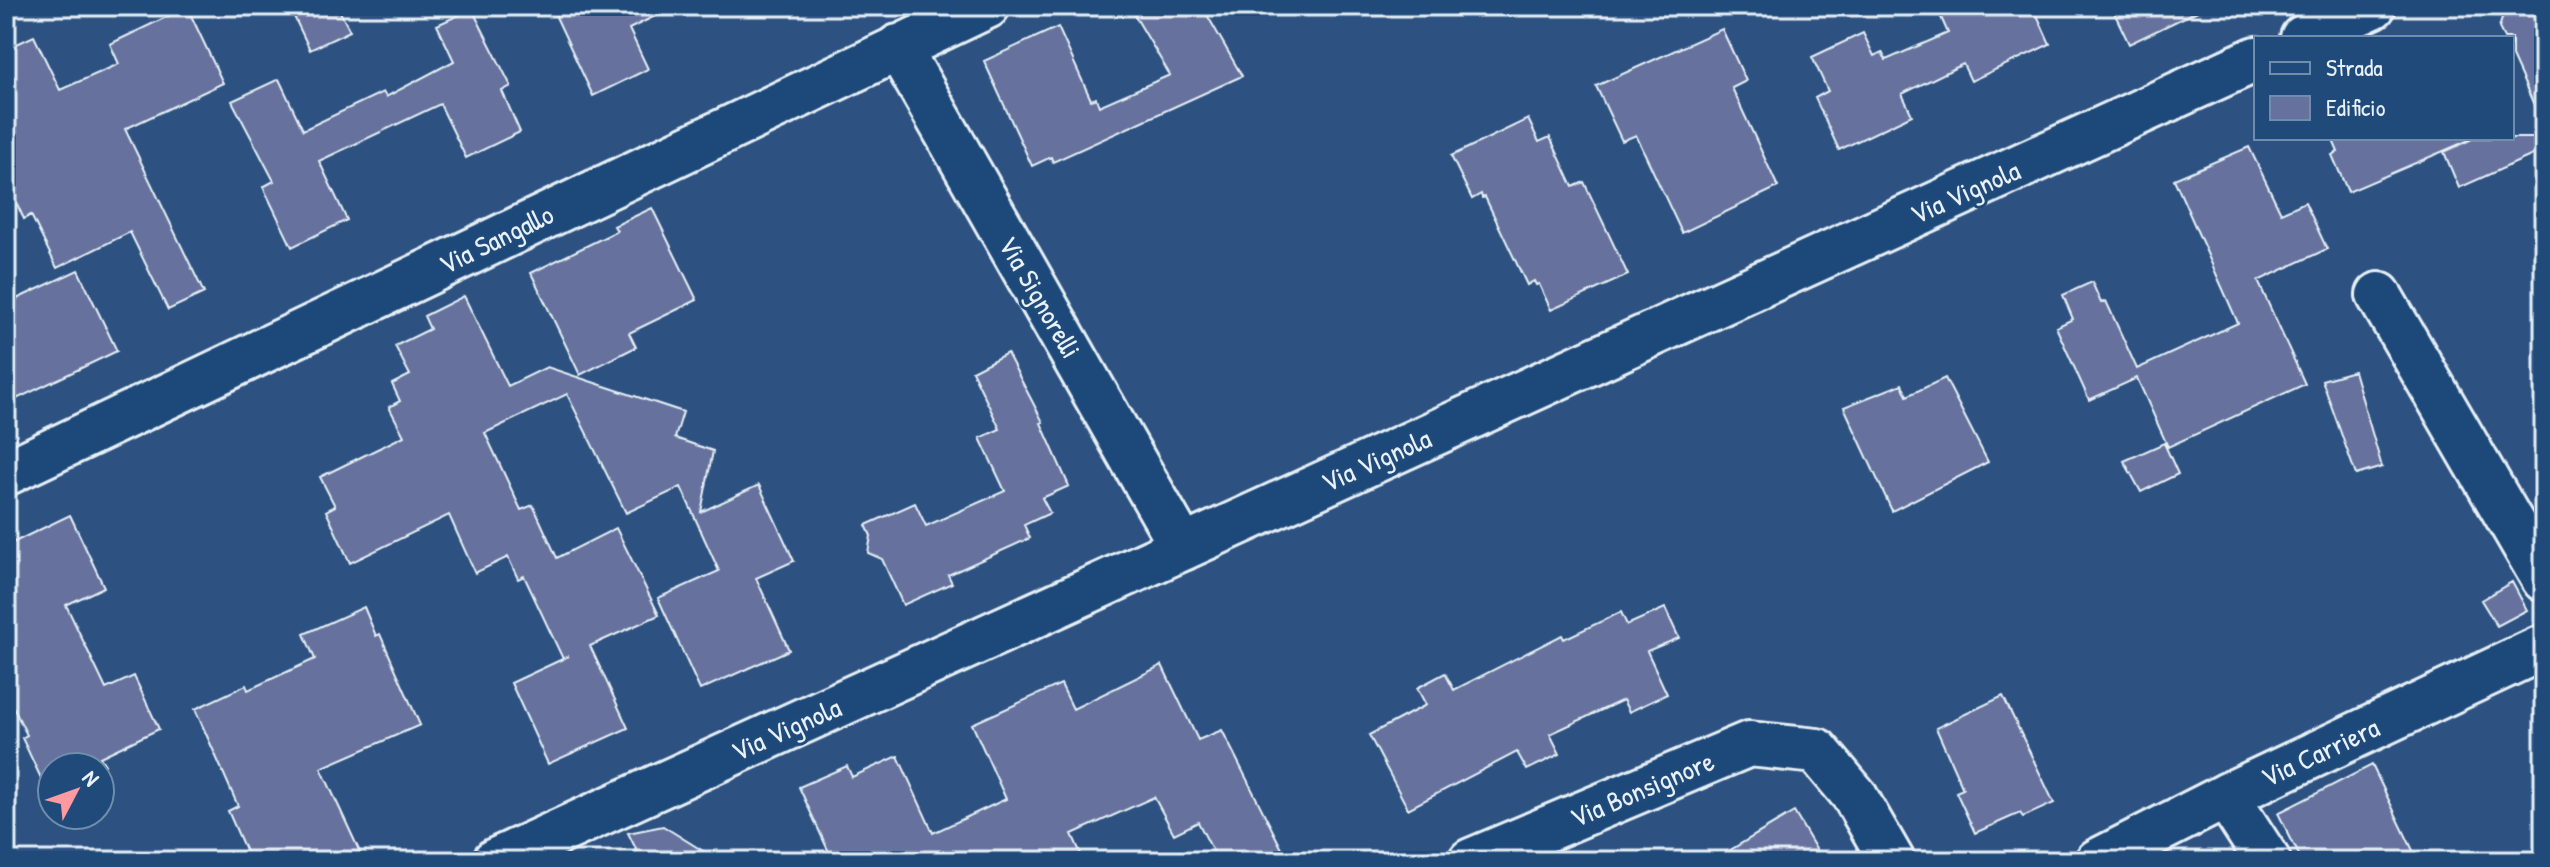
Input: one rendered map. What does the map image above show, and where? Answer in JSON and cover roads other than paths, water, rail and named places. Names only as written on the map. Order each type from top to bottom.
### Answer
[{"type":"street","name":"Via Sangallo","points":[[6,473],[987,6]]},
{"type":"street","points":[[2307,36],[2373,6]]},
{"type":"street","name":"Via Signorelli","points":[[898,47],[1183,548]]},
{"type":"street","name":"Via Vignola","points":[[522,856],[1183,548],[2254,60]]},
{"type":"street","points":[[2379,295],[2544,579]]},
{"type":"street","name":"Via Carriera","points":[[2098,861],[2226,796],[2544,647]]},
{"type":"street","name":"Via Bonsignore","points":[[1471,861],[1749,744],[1817,751],[1854,795],[1892,861]]},
{"type":"street","points":[[2226,796],[2268,861]]}]
